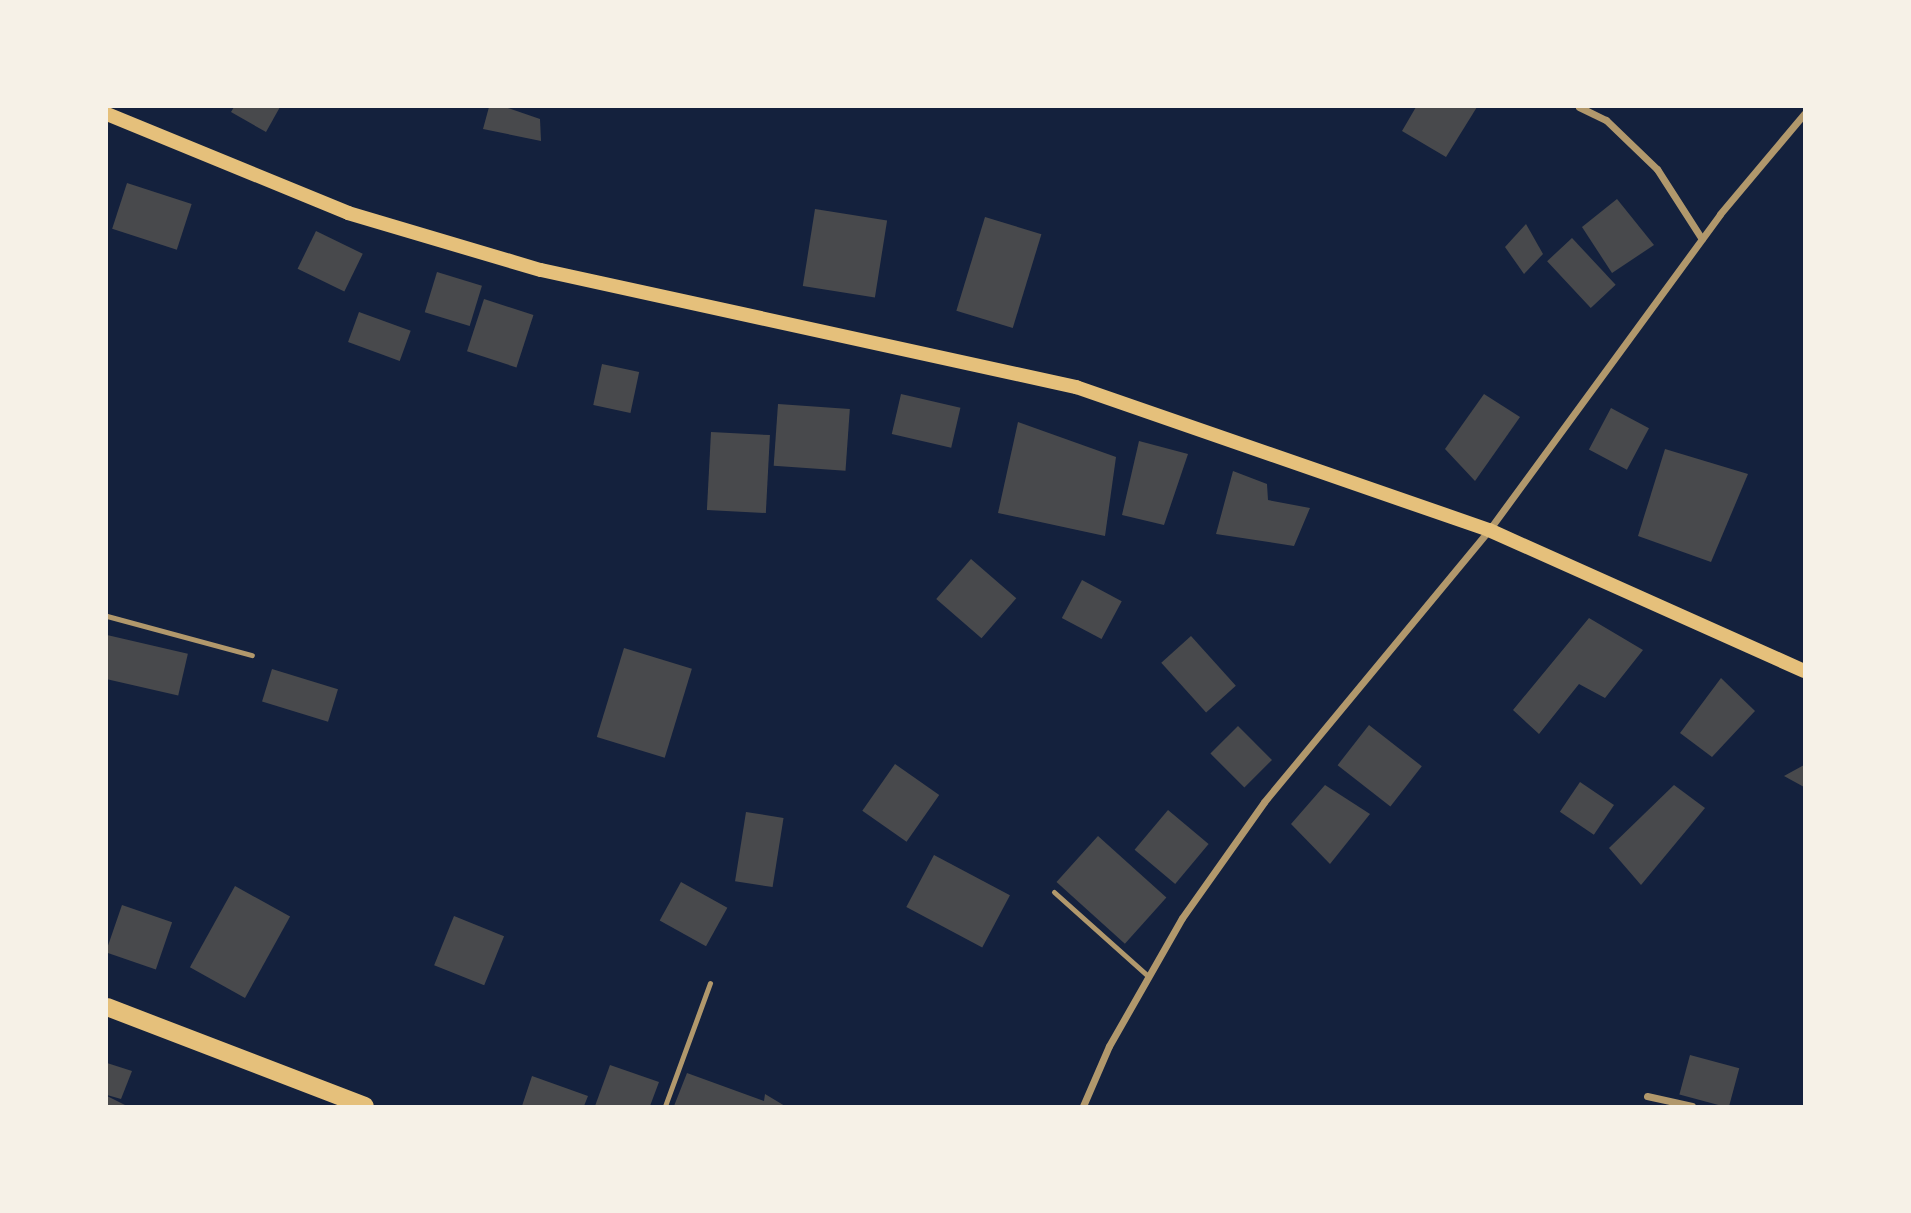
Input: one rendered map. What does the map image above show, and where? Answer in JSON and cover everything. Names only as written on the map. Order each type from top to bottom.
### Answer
[{"type":"main road","points":[[107,114],[361,217],[541,270],[1076,387],[1489,530],[1804,671]]},
{"type":"main road","points":[[107,1007],[365,1106]]},
{"type":"street","points":[[1579,107],[1606,120],[1657,169],[1702,239]]},
{"type":"street","points":[[1083,1106],[1110,1046],[1182,918],[1264,802],[1489,530],[1702,239],[1804,114]]},
{"type":"street","points":[[1647,1096],[1692,1106]]},
{"type":"lane","points":[[107,616],[252,655]]},
{"type":"lane","points":[[1054,892],[1149,977]]},
{"type":"lane","points":[[665,1106],[710,983]]},
{"type":"building","points":[[234,107],[280,107],[266,132],[231,112]]},
{"type":"building","points":[[489,107],[505,107],[540,119],[541,141],[483,129]]},
{"type":"building","points":[[1416,107],[1477,107],[1446,157],[1402,131]]},
{"type":"building","points":[[127,183],[192,204],[177,250],[112,229]]},
{"type":"building","points":[[1617,199],[1654,245],[1612,273],[1582,227]]},
{"type":"building","points":[[815,209],[887,220],[875,297],[803,286]]},
{"type":"building","points":[[985,217],[1041,234],[1013,328],[956,311]]},
{"type":"building","points":[[1526,224],[1543,254],[1524,274],[1505,247]]},
{"type":"building","points":[[316,231],[363,254],[344,292],[298,269]]},
{"type":"building","points":[[1572,238],[1616,285],[1591,308],[1547,261]]},
{"type":"building","points":[[437,272],[482,286],[470,326],[425,312]]},
{"type":"building","points":[[484,299],[533,315],[516,367],[467,351]]},
{"type":"building","points":[[359,312],[411,331],[400,361],[348,342]]},
{"type":"building","points":[[602,364],[639,372],[630,413],[593,405]]},
{"type":"building","points":[[901,394],[960,408],[951,448],[892,434]]},
{"type":"building","points":[[1484,394],[1520,417],[1475,481],[1445,449]]},
{"type":"building","points":[[778,404],[850,409],[845,471],[774,466]]},
{"type":"building","points":[[1611,408],[1649,428],[1627,470],[1589,449]]},
{"type":"building","points":[[1018,422],[1116,457],[1105,536],[998,513]]},
{"type":"building","points":[[711,432],[770,435],[766,513],[707,510]]},
{"type":"building","points":[[1139,441],[1188,454],[1164,525],[1122,515]]},
{"type":"building","points":[[1665,449],[1748,474],[1711,562],[1638,536]]},
{"type":"building","points":[[1233,471],[1267,484],[1268,500],[1310,508],[1294,546],[1216,534]]},
{"type":"building","points":[[971,559],[1016,598],[982,638],[936,599]]},
{"type":"building","points":[[1082,580],[1122,601],[1102,639],[1062,618]]},
{"type":"building","points":[[1589,618],[1643,650],[1605,698],[1579,684],[1539,734],[1513,710]]},
{"type":"building","points":[[107,635],[188,654],[178,696],[107,679]]},
{"type":"building","points":[[1191,636],[1236,686],[1206,713],[1161,663]]},
{"type":"building","points":[[624,648],[692,669],[665,758],[597,737]]},
{"type":"building","points":[[272,669],[338,689],[328,722],[262,702]]},
{"type":"building","points":[[1721,678],[1755,711],[1712,757],[1680,733]]},
{"type":"building","points":[[1369,725],[1422,766],[1390,806],[1338,765]]},
{"type":"building","points":[[1238,726],[1272,760],[1244,788],[1210,754]]},
{"type":"building","points":[[895,764],[939,795],[907,842],[862,811]]},
{"type":"building","points":[[1804,765],[1804,787],[1784,776]]},
{"type":"building","points":[[1580,782],[1614,805],[1594,835],[1560,812]]},
{"type":"building","points":[[1325,785],[1370,814],[1330,864],[1291,824]]},
{"type":"building","points":[[1674,785],[1705,808],[1641,885],[1609,848]]},
{"type":"building","points":[[1168,810],[1209,844],[1175,884],[1135,850]]},
{"type":"building","points":[[746,812],[784,818],[773,887],[735,881]]},
{"type":"building","points":[[1098,836],[1166,898],[1125,944],[1057,882]]},
{"type":"building","points":[[934,855],[1010,895],[982,947],[906,907]]},
{"type":"building","points":[[681,882],[727,908],[706,946],[660,920]]},
{"type":"building","points":[[235,886],[290,917],[245,998],[190,967]]},
{"type":"building","points":[[122,905],[172,922],[156,970],[107,953]]},
{"type":"building","points":[[454,916],[504,936],[484,985],[434,965]]},
{"type":"building","points":[[1690,1055],[1739,1068],[1729,1106],[1679,1095]]},
{"type":"building","points":[[107,1063],[132,1071],[121,1099],[107,1095]]},
{"type":"building","points":[[610,1065],[659,1082],[650,1106],[595,1106]]},
{"type":"building","points":[[687,1073],[764,1101],[765,1094],[785,1106],[674,1106]]},
{"type":"building","points":[[532,1076],[588,1096],[584,1106],[522,1106]]},
{"type":"building","points":[[107,1096],[127,1106],[107,1106]]}]
